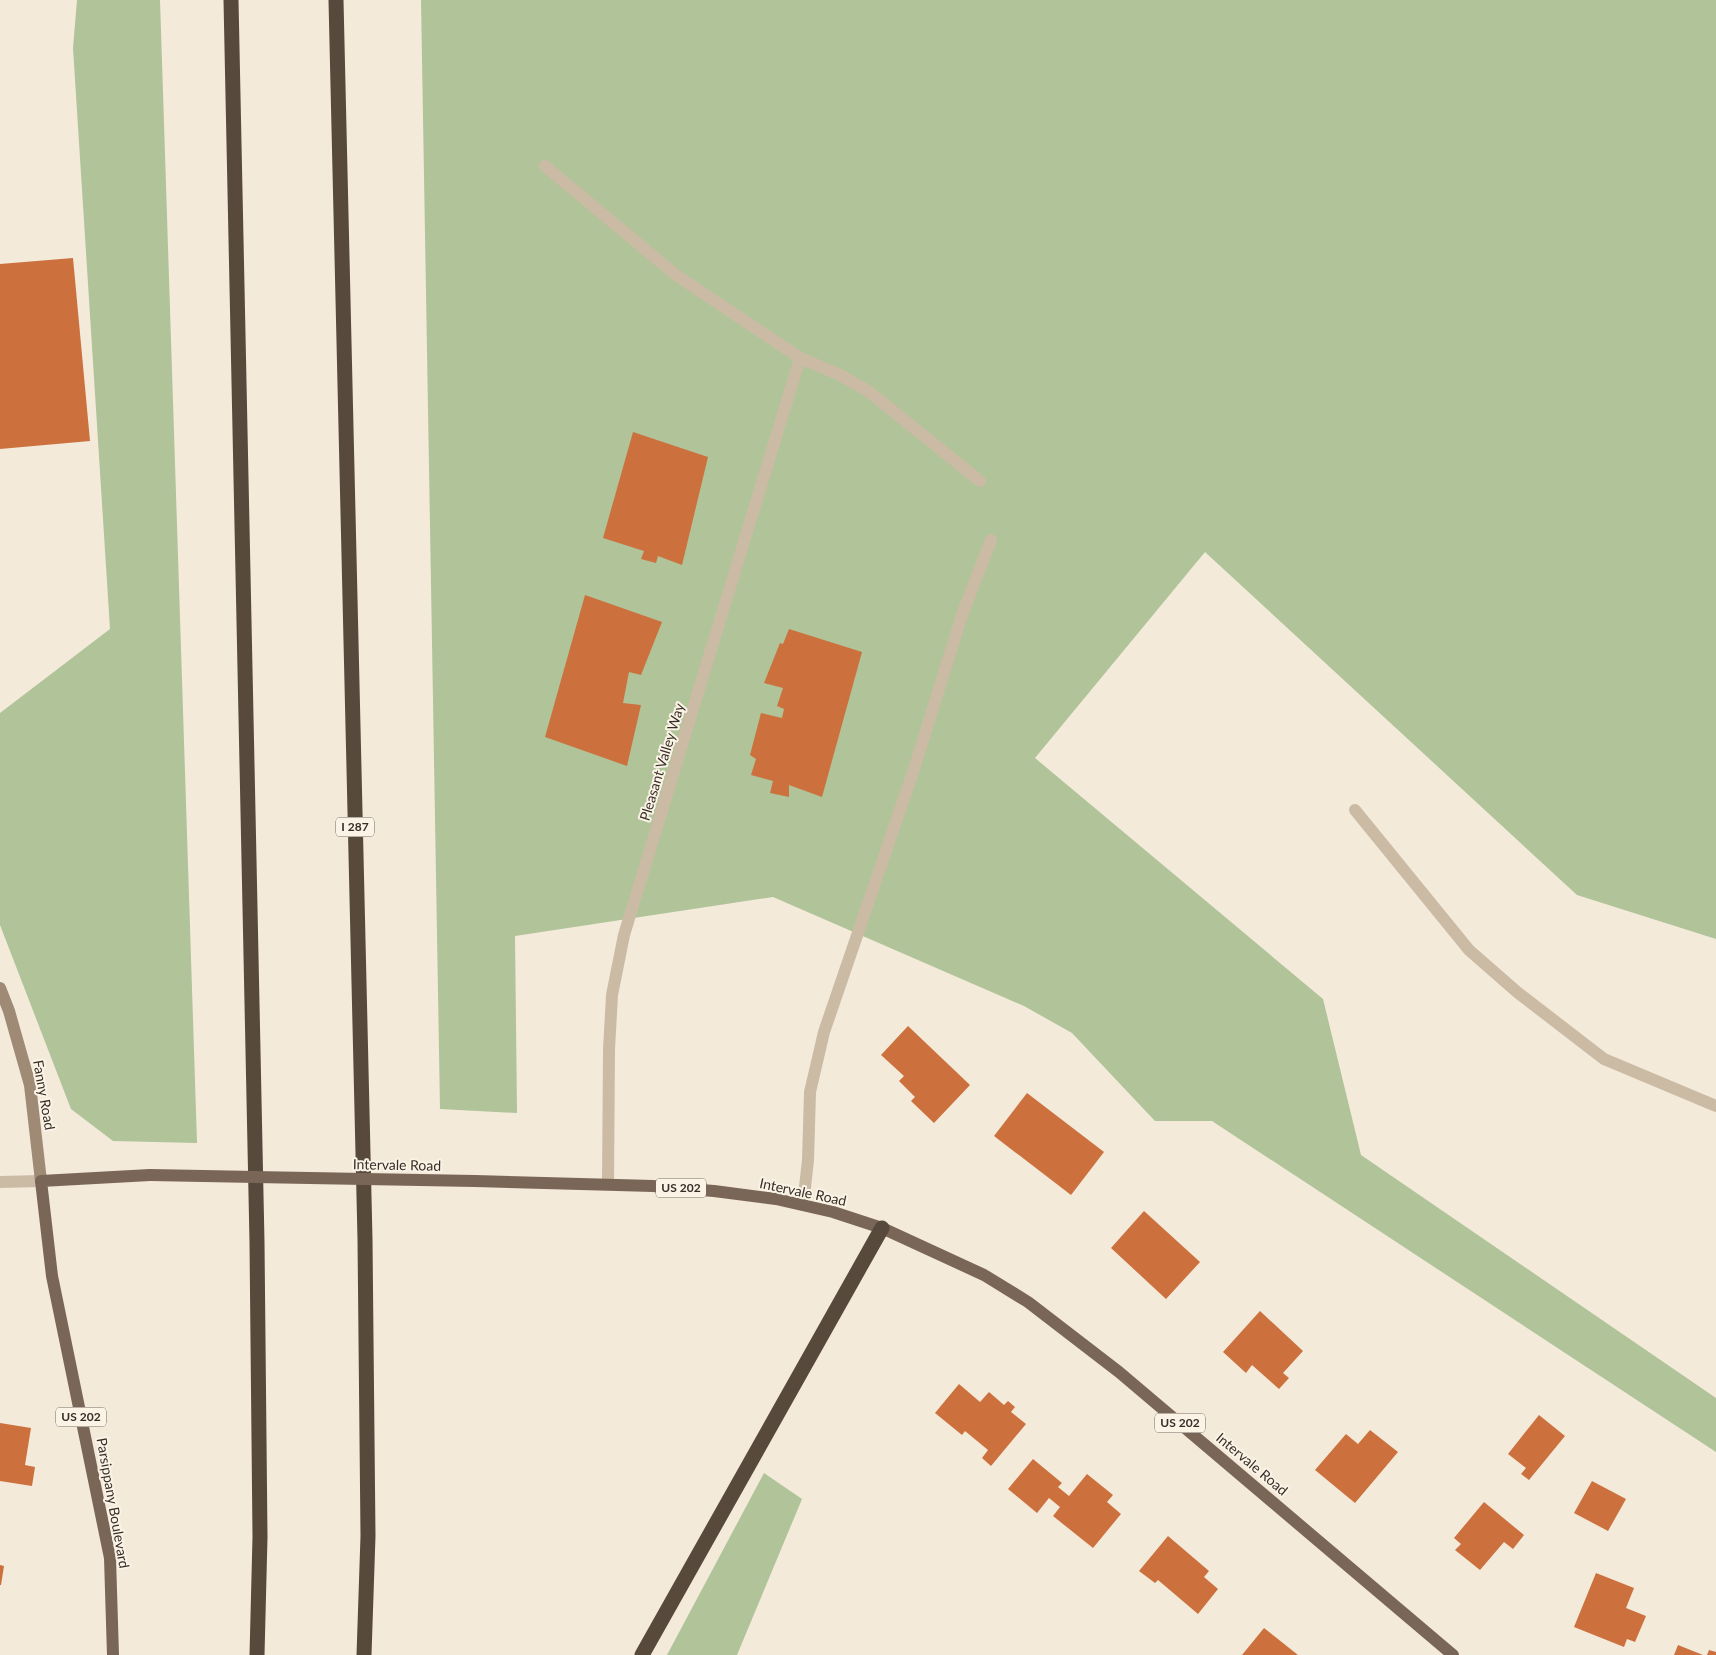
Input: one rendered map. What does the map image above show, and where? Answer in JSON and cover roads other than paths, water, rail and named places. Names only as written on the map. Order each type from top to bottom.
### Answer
[{"type":"highway","points":[[231,0],[258,1311],[260,1536],[257,1655]]},
{"type":"highway","name":"I 287","points":[[336,0],[365,1258],[368,1536],[364,1655]]},
{"type":"highway","points":[[642,1655],[882,1228]]},
{"type":"main road","name":"Fanny Road","points":[[0,988],[9,1011],[30,1085],[41,1181]]},
{"type":"main road","name":"Intervale Road","points":[[41,1181],[150,1175],[608,1184],[714,1191],[776,1199],[833,1212],[882,1228],[984,1275],[1028,1302],[1073,1335],[1453,1655]]},
{"type":"main road","name":"Parsippany Boulevard","points":[[41,1181],[52,1276],[110,1558],[113,1655]]},
{"type":"street","points":[[545,166],[676,275],[800,358],[838,374],[868,391],[980,481]]},
{"type":"street","name":"Pleasant Valley Way","points":[[608,1184],[609,1049],[612,1004],[624,935],[800,358]]},
{"type":"street","points":[[803,1205],[808,1160],[810,1092],[824,1032],[914,769],[962,615],[991,540]]},
{"type":"street","points":[[1355,810],[1469,950],[1517,992],[1604,1059],[1716,1106]]},
{"type":"street","name":"Intervale Road","points":[[0,1182],[41,1181]]}]
